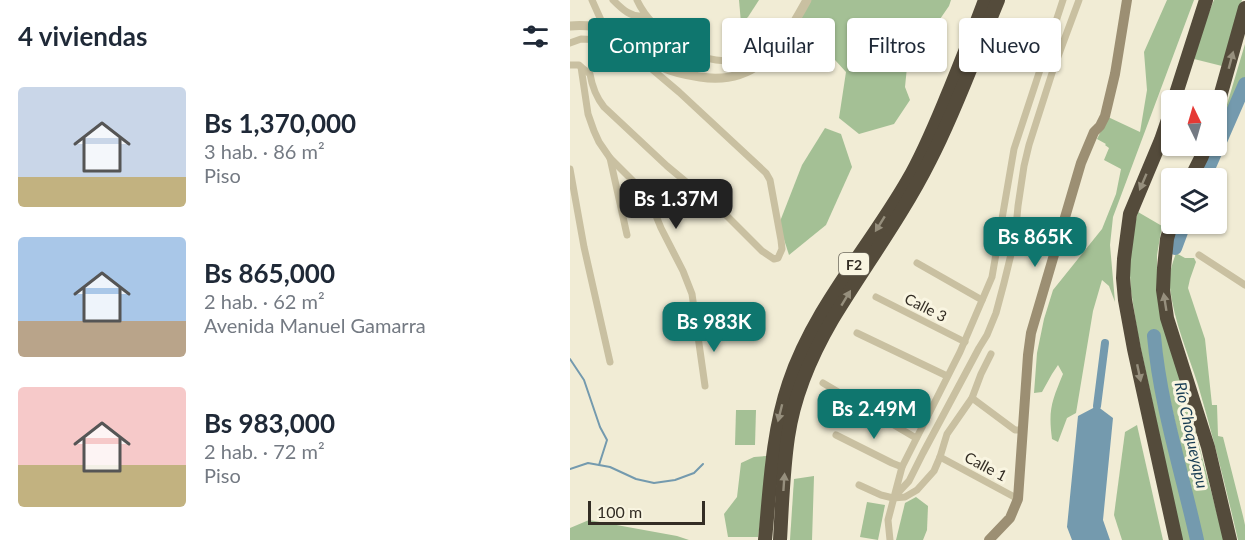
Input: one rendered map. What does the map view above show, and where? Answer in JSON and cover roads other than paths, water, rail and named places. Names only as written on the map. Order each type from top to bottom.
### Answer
[{"type":"highway","name":"F2","points":[[765,540],[770,478],[778,422],[796,364],[821,314],[908,180],[919,159],[942,109],[985,0]]},
{"type":"highway","name":"F2","points":[[780,540],[788,438],[793,412],[810,363],[827,329],[912,194],[931,159],[998,0]]},
{"type":"highway","points":[[1177,90],[1206,0]]},
{"type":"highway","points":[[1222,90],[1245,8]]},
{"type":"highway","points":[[1161,140],[1130,214],[1123,278],[1134,349],[1176,540]]},
{"type":"highway","points":[[1168,234],[1163,290],[1167,318],[1208,447],[1230,540]]},
{"type":"main road","points":[[989,540],[1010,518],[1018,499],[1031,333],[1081,163],[1094,132],[1105,116],[1115,74],[1127,0]]},
{"type":"street","points":[[592,0],[600,18]]},
{"type":"street","points":[[614,0],[634,16],[645,15]]},
{"type":"street","points":[[637,0],[645,15],[675,42],[698,55],[715,61],[722,60]]},
{"type":"street","points":[[796,18],[807,0]]},
{"type":"street","points":[[890,540],[888,520],[902,467],[965,342],[992,277],[1014,149],[1062,0]]},
{"type":"street","points":[[893,498],[909,481],[987,336],[993,320],[1015,238],[1024,166],[1029,145],[1079,0]]},
{"type":"street","points":[[570,26],[588,26]]},
{"type":"street","points":[[570,43],[581,39],[602,40],[633,53],[766,172],[770,180],[781,240],[782,249],[778,258],[774,259],[762,251],[727,216],[667,166],[598,100],[590,74],[579,65],[570,65]]},
{"type":"street","points":[[582,67],[591,123],[599,142],[610,158],[639,187],[652,206],[692,294],[705,386]]},
{"type":"street","points":[[674,72],[708,78],[722,78],[744,72]]},
{"type":"street","points":[[610,158],[627,235]]},
{"type":"street","points":[[570,169],[586,257],[610,362]]},
{"type":"street","points":[[1199,255],[1245,285]]},
{"type":"street","points":[[917,264],[982,300]]},
{"type":"street","name":"Calle 3","points":[[876,297],[965,342]]},
{"type":"street","points":[[857,333],[947,376]]},
{"type":"street","points":[[859,484],[893,498],[914,492],[934,471],[947,434],[972,398],[991,354]]},
{"type":"street","points":[[823,383],[916,438]]},
{"type":"street","points":[[972,398],[1015,430],[1023,430]]},
{"type":"street","points":[[836,435],[902,467]]},
{"type":"street","name":"Calle 1","points":[[940,457],[1018,499]]},
{"type":"water","points":[[1097,406],[1113,418],[1103,520],[1110,540],[1072,540],[1067,527],[1078,416]]},
{"type":"waterway","name":"Río Choqueyapu","points":[[1208,168],[1245,84]]},
{"type":"waterway","name":"Río Choqueyapu","points":[[1175,248],[1180,234]]},
{"type":"waterway","name":"Río Choqueyapu","points":[[1154,336],[1166,413],[1197,540]]},
{"type":"waterway","points":[[1097,406],[1105,343]]},
{"type":"waterway","points":[[570,359],[584,380],[600,427],[607,440],[599,465]]},
{"type":"waterway","points":[[570,469],[588,463],[610,467],[636,479],[654,483],[675,480],[694,473],[703,464]]}]
